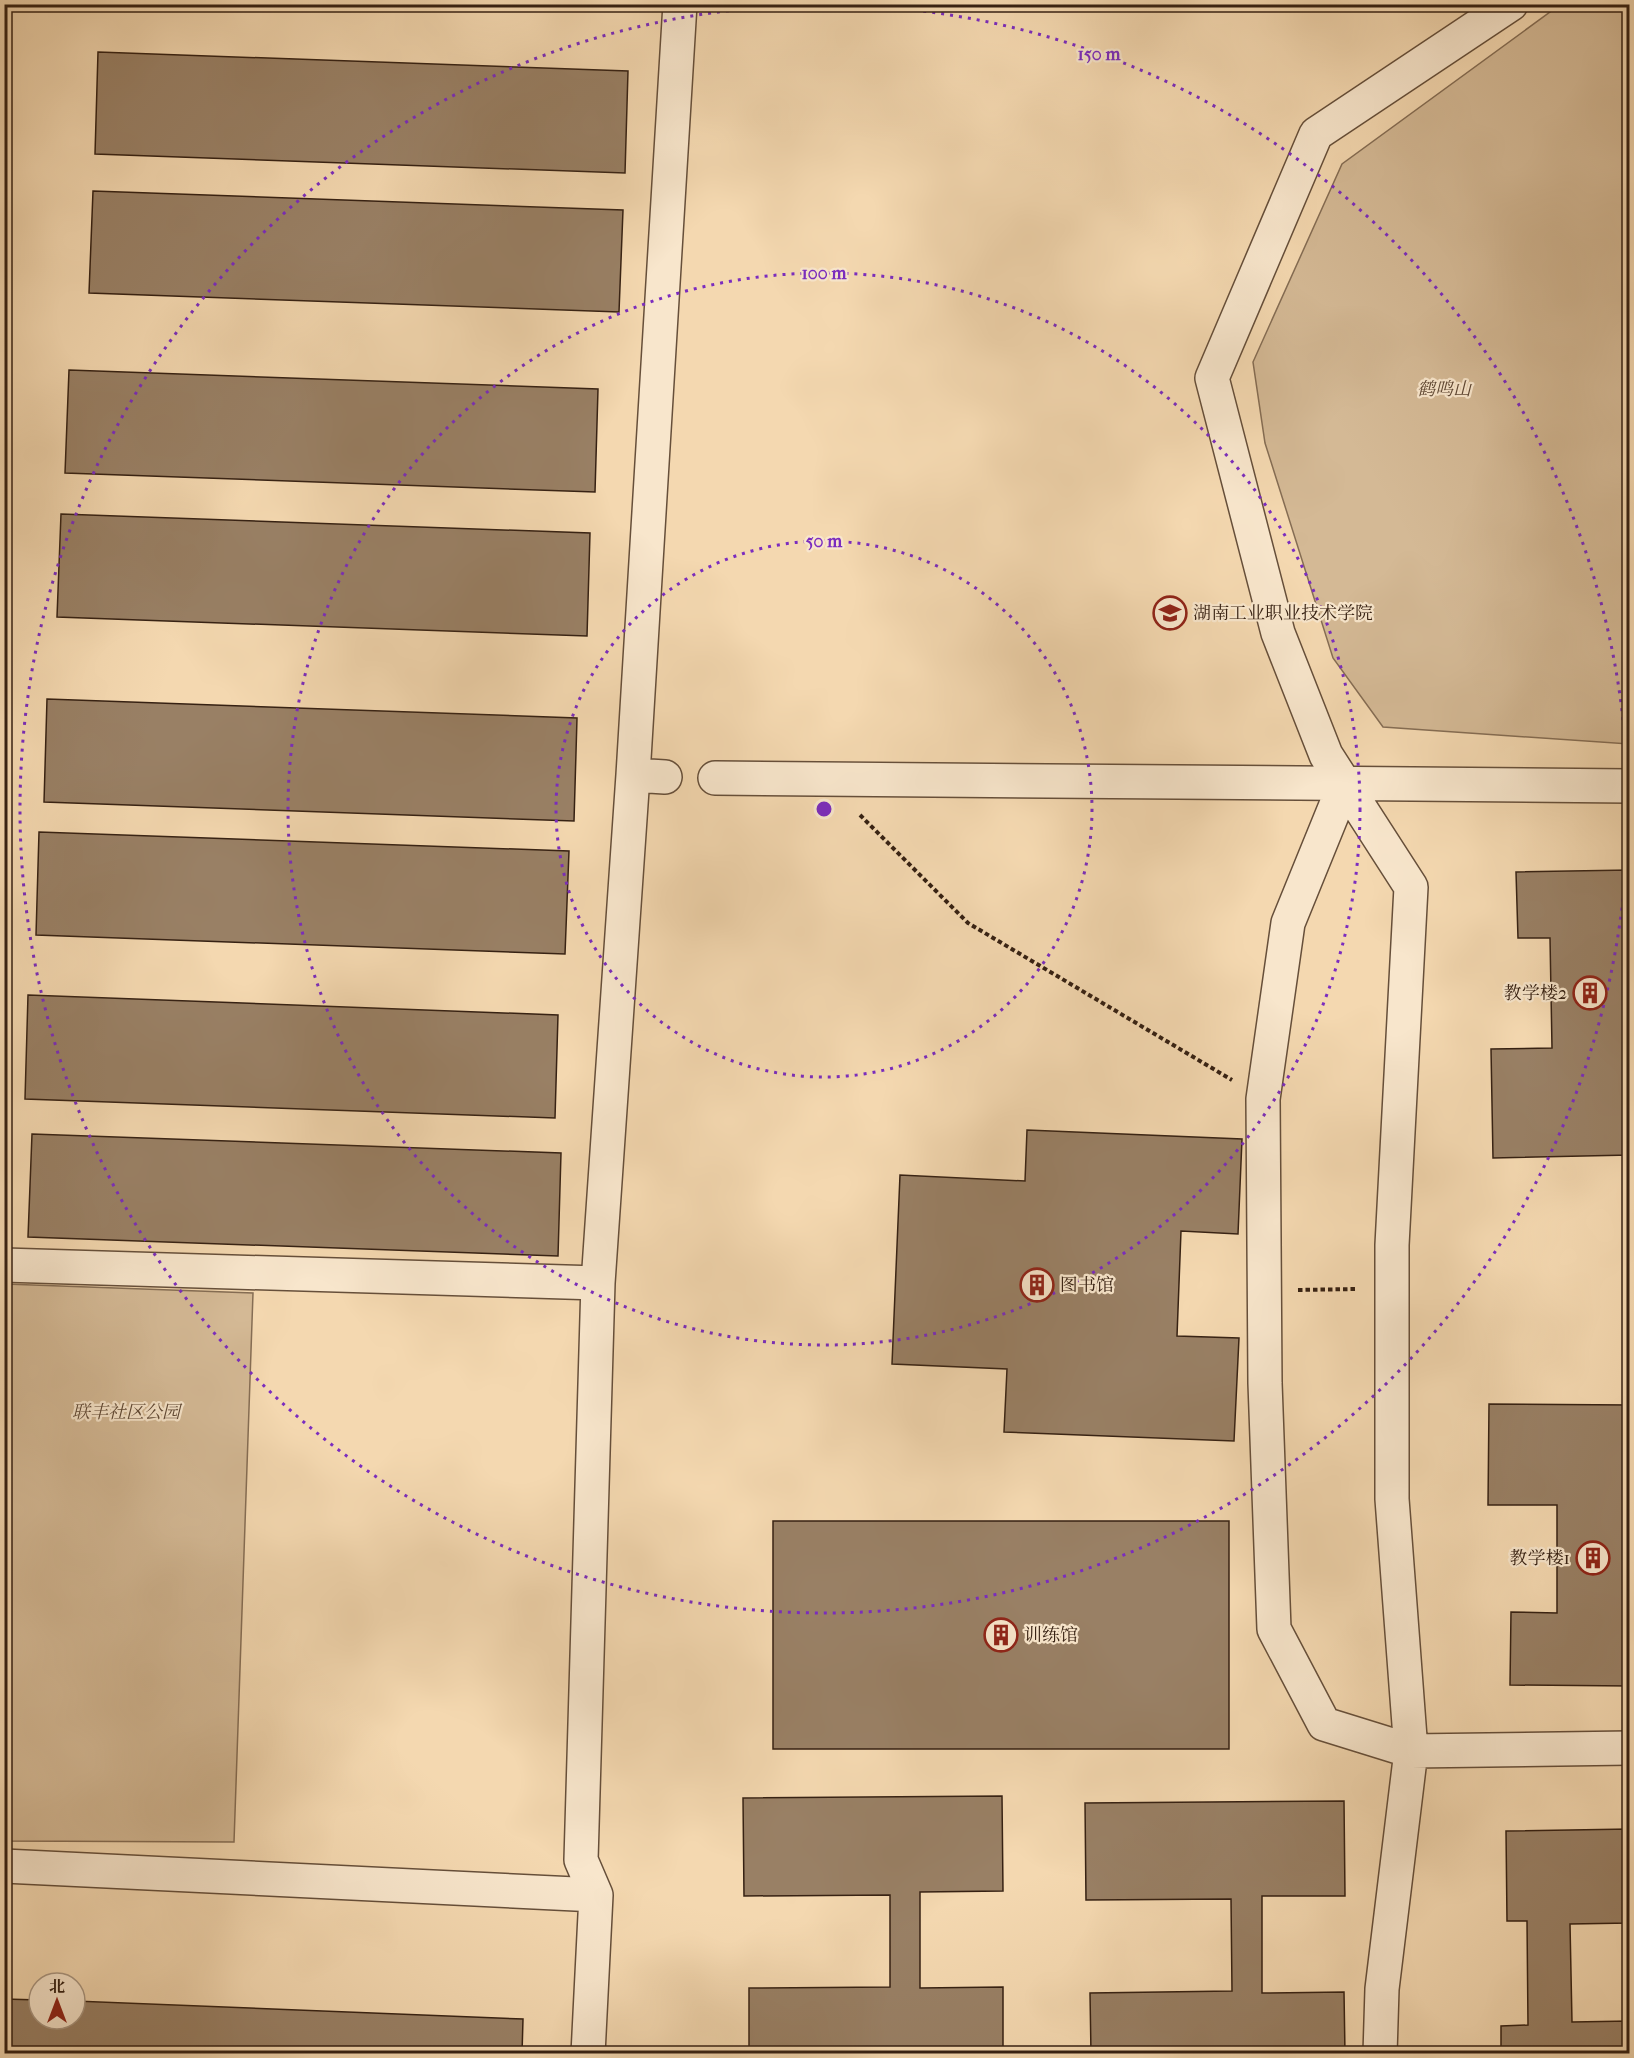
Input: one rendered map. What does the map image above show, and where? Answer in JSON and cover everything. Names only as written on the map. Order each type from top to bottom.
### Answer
[{"type":"street","points":[[588,2054],[596,1895],[581,1860],[598,1283],[633,775],[680,4]]},
{"type":"street","points":[[1380,2054],[1382,1989],[1411,1751],[1392,1499],[1392,1245],[1411,886],[1326,755],[1278,633],[1212,378],[1316,134],[1511,4]]},
{"type":"street","points":[[633,775],[665,777]]},
{"type":"street","points":[[715,778],[1629,786]]},
{"type":"street","points":[[1345,783],[1288,923],[1263,1099],[1265,1395],[1274,1629],[1324,1724],[1411,1751],[1629,1748]]},
{"type":"street","points":[[4,1265],[598,1283]]},
{"type":"street","points":[[4,1866],[596,1895]]},
{"type":"path","points":[[825,780],[968,923],[1263,1099]]},
{"type":"path","points":[[1264,1290],[1392,1289]]},
{"type":"green space","name":"鹤鸣山","points":[[1561,4],[1629,5],[1629,744],[1383,727],[1333,658],[1265,443],[1253,362],[1342,164]]},
{"type":"green space","name":"联丰社区公园","points":[[5,1284],[253,1293],[234,1842],[5,1841]]},
{"type":"building","points":[[98,52],[628,71],[625,173],[95,154]]},
{"type":"building","points":[[93,191],[623,210],[619,312],[89,293]]},
{"type":"building","points":[[69,370],[598,389],[595,492],[65,473]]},
{"type":"building","points":[[61,514],[590,533],[587,636],[57,617]]},
{"type":"building","points":[[47,699],[577,718],[574,821],[44,802]]},
{"type":"building","points":[[39,832],[569,851],[565,954],[36,935]]},
{"type":"building","name":"教学楼2","points":[[1630,870],[1630,1155],[1493,1158],[1491,1049],[1552,1048],[1550,938],[1518,938],[1516,872]]},
{"type":"building","points":[[28,995],[558,1015],[555,1118],[25,1099]]},
{"type":"building","name":"图书馆","points":[[1027,1130],[1242,1139],[1238,1234],[1181,1231],[1177,1336],[1239,1338],[1234,1441],[1004,1432],[1007,1369],[892,1364],[900,1175],[1025,1181]]},
{"type":"building","points":[[32,1134],[561,1153],[558,1256],[28,1237]]},
{"type":"building","name":"教学楼1","points":[[1489,1404],[1630,1405],[1630,1686],[1510,1685],[1511,1612],[1557,1613],[1557,1505],[1488,1505]]},
{"type":"building","name":"训练馆","points":[[773,1521],[1229,1521],[1229,1749],[773,1749]]},
{"type":"building","points":[[1002,1796],[1003,1891],[920,1892],[920,1988],[1003,1987],[1003,2054],[749,2054],[749,1988],[890,1987],[890,1895],[744,1896],[743,1798]]},
{"type":"building","points":[[1344,1801],[1345,1896],[1262,1896],[1262,1993],[1344,1992],[1345,2054],[1091,2054],[1090,1993],[1232,1991],[1231,1899],[1086,1900],[1085,1803]]},
{"type":"building","points":[[1630,1829],[1630,1923],[1570,1924],[1572,2022],[1630,2021],[1630,2054],[1501,2054],[1501,2026],[1528,2025],[1527,1921],[1507,1921],[1506,1831]]},
{"type":"building","points":[[4,1999],[27,2000],[27,2031],[87,2031],[87,2001],[523,2019],[522,2054],[4,2054]]},
{"type":"place","name":"湖南工业职业技术学院","points":[[1170,613]]},
{"type":"place","name":"教学楼2","points":[[1590,993]]},
{"type":"place","name":"图书馆","points":[[1037,1285]]},
{"type":"place","name":"教学楼1","points":[[1593,1558]]},
{"type":"place","name":"训练馆","points":[[1001,1635]]}]
